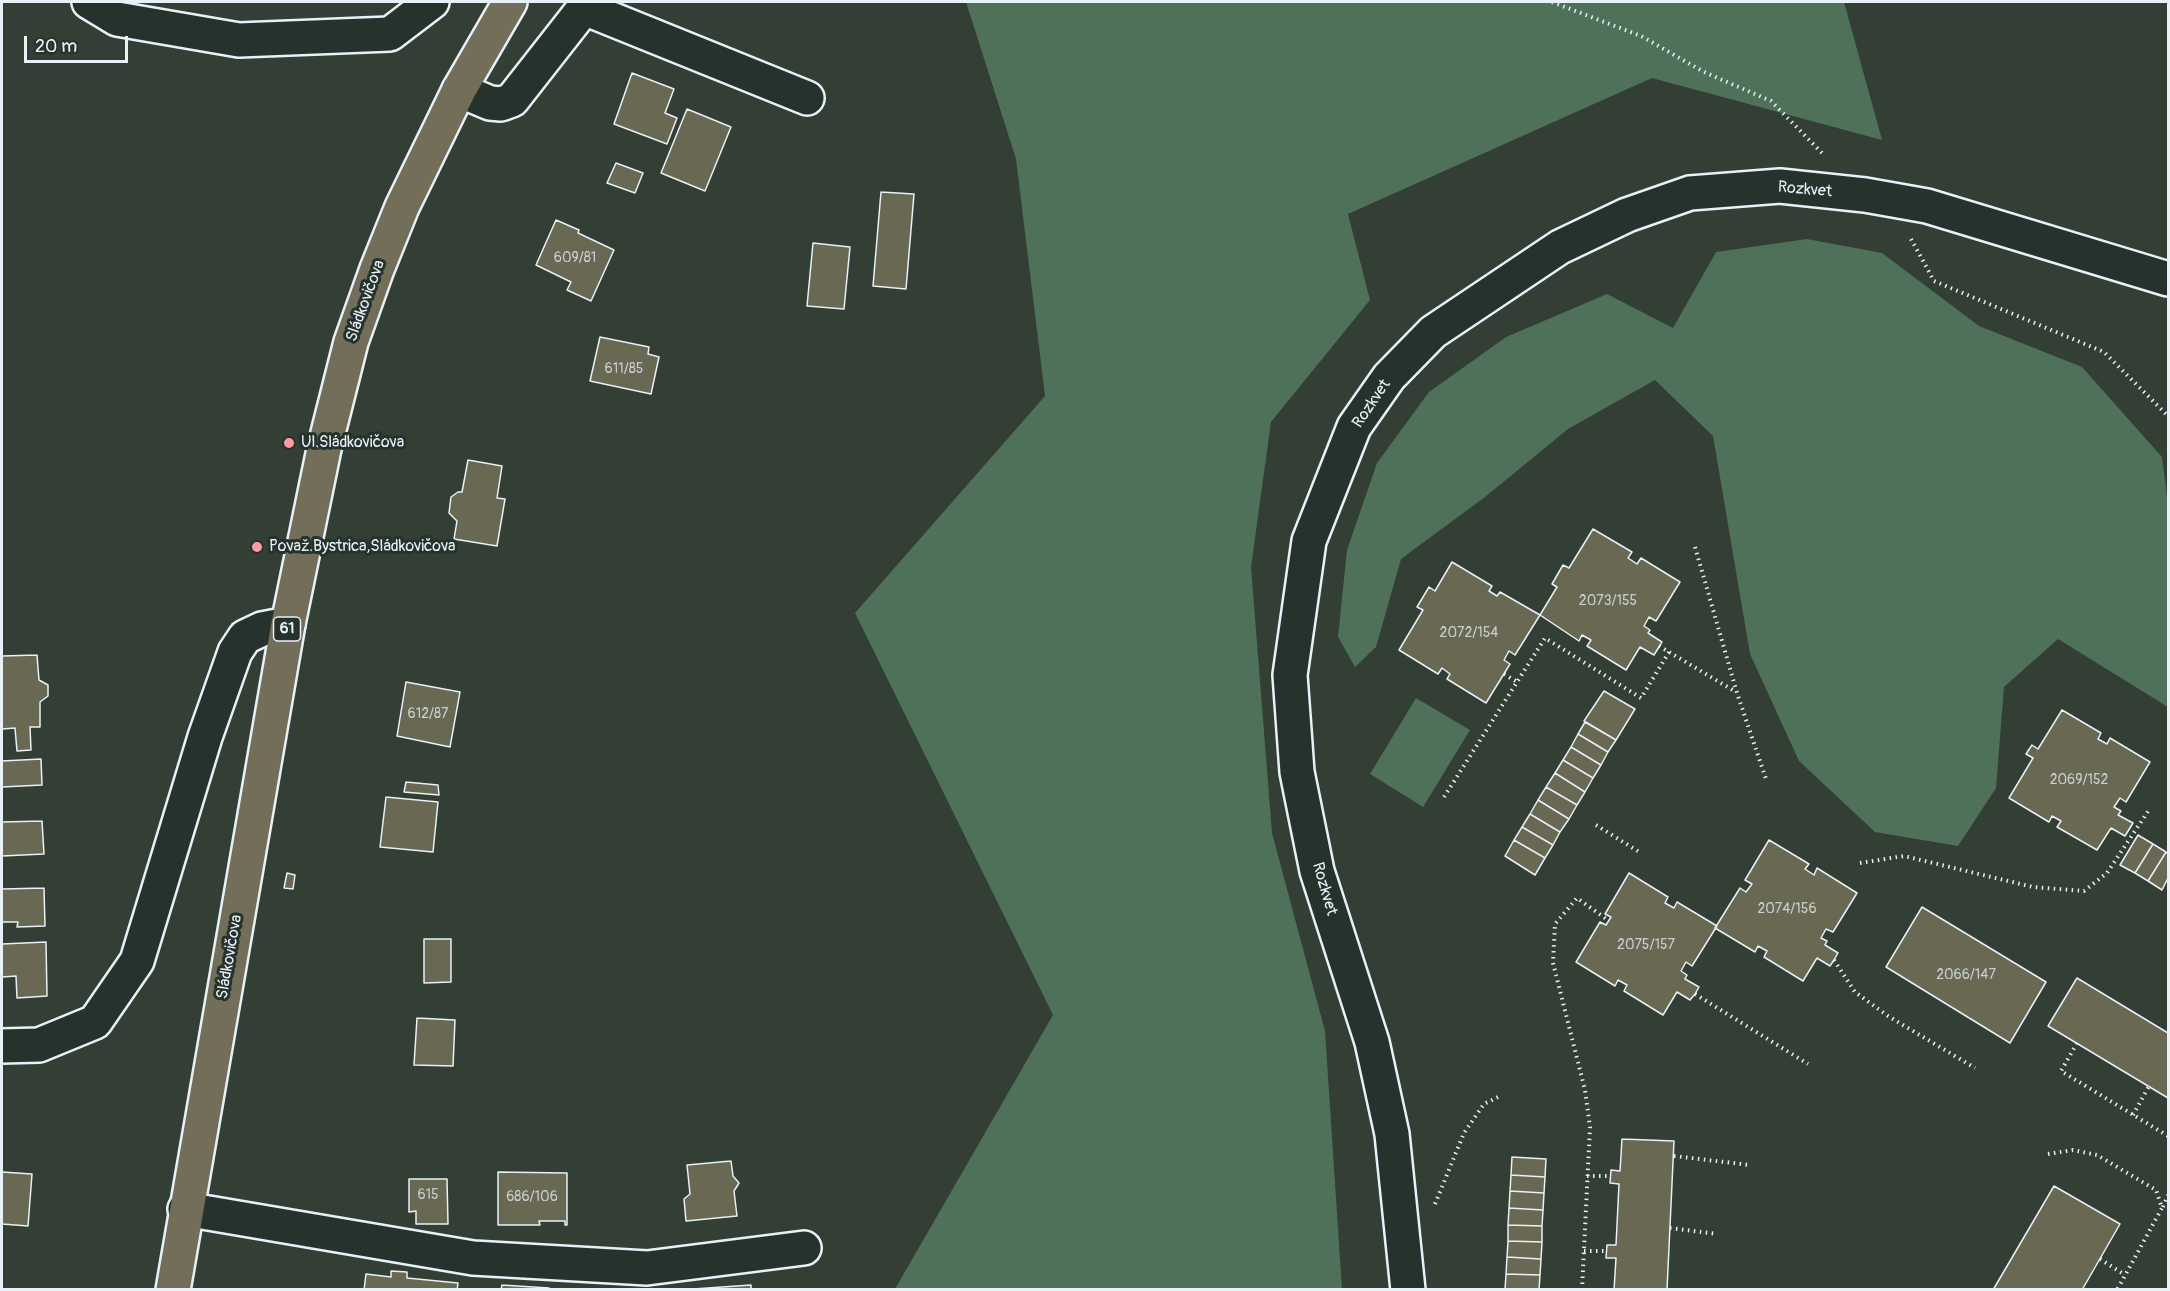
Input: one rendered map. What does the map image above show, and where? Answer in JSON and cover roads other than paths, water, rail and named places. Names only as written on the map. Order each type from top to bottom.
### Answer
[{"type":"main road","name":"Sládkovičova","points":[[172,1290],[288,624],[324,449],[351,342],[402,207],[459,90],[510,2]]},
{"type":"street","points":[[89,2],[117,19],[239,40],[390,34],[432,2]]},
{"type":"street","points":[[459,90],[490,103],[501,104],[512,100],[584,9],[807,98]]},
{"type":"street","name":"Rozkvet","points":[[1408,1290],[1392,1134],[1372,1042],[1317,871],[1297,772],[1290,675],[1309,541],[1354,427],[1389,377],[1432,332],[1560,248],[1627,215],[1690,193],[1780,186],[1865,195],[1927,206],[2169,279]]},
{"type":"street","points":[[2,1046],[39,1045],[95,1022],[137,961],[205,737],[235,652],[244,637],[262,629],[288,624]]},
{"type":"street","points":[[185,1209],[473,1258],[647,1268],[804,1248]]},
{"type":"place","name":"Ul.Sládkovičova","points":[[289,443]]},
{"type":"place","name":"Považ.Bystrica,Sládkovičova","points":[[257,547]]}]
